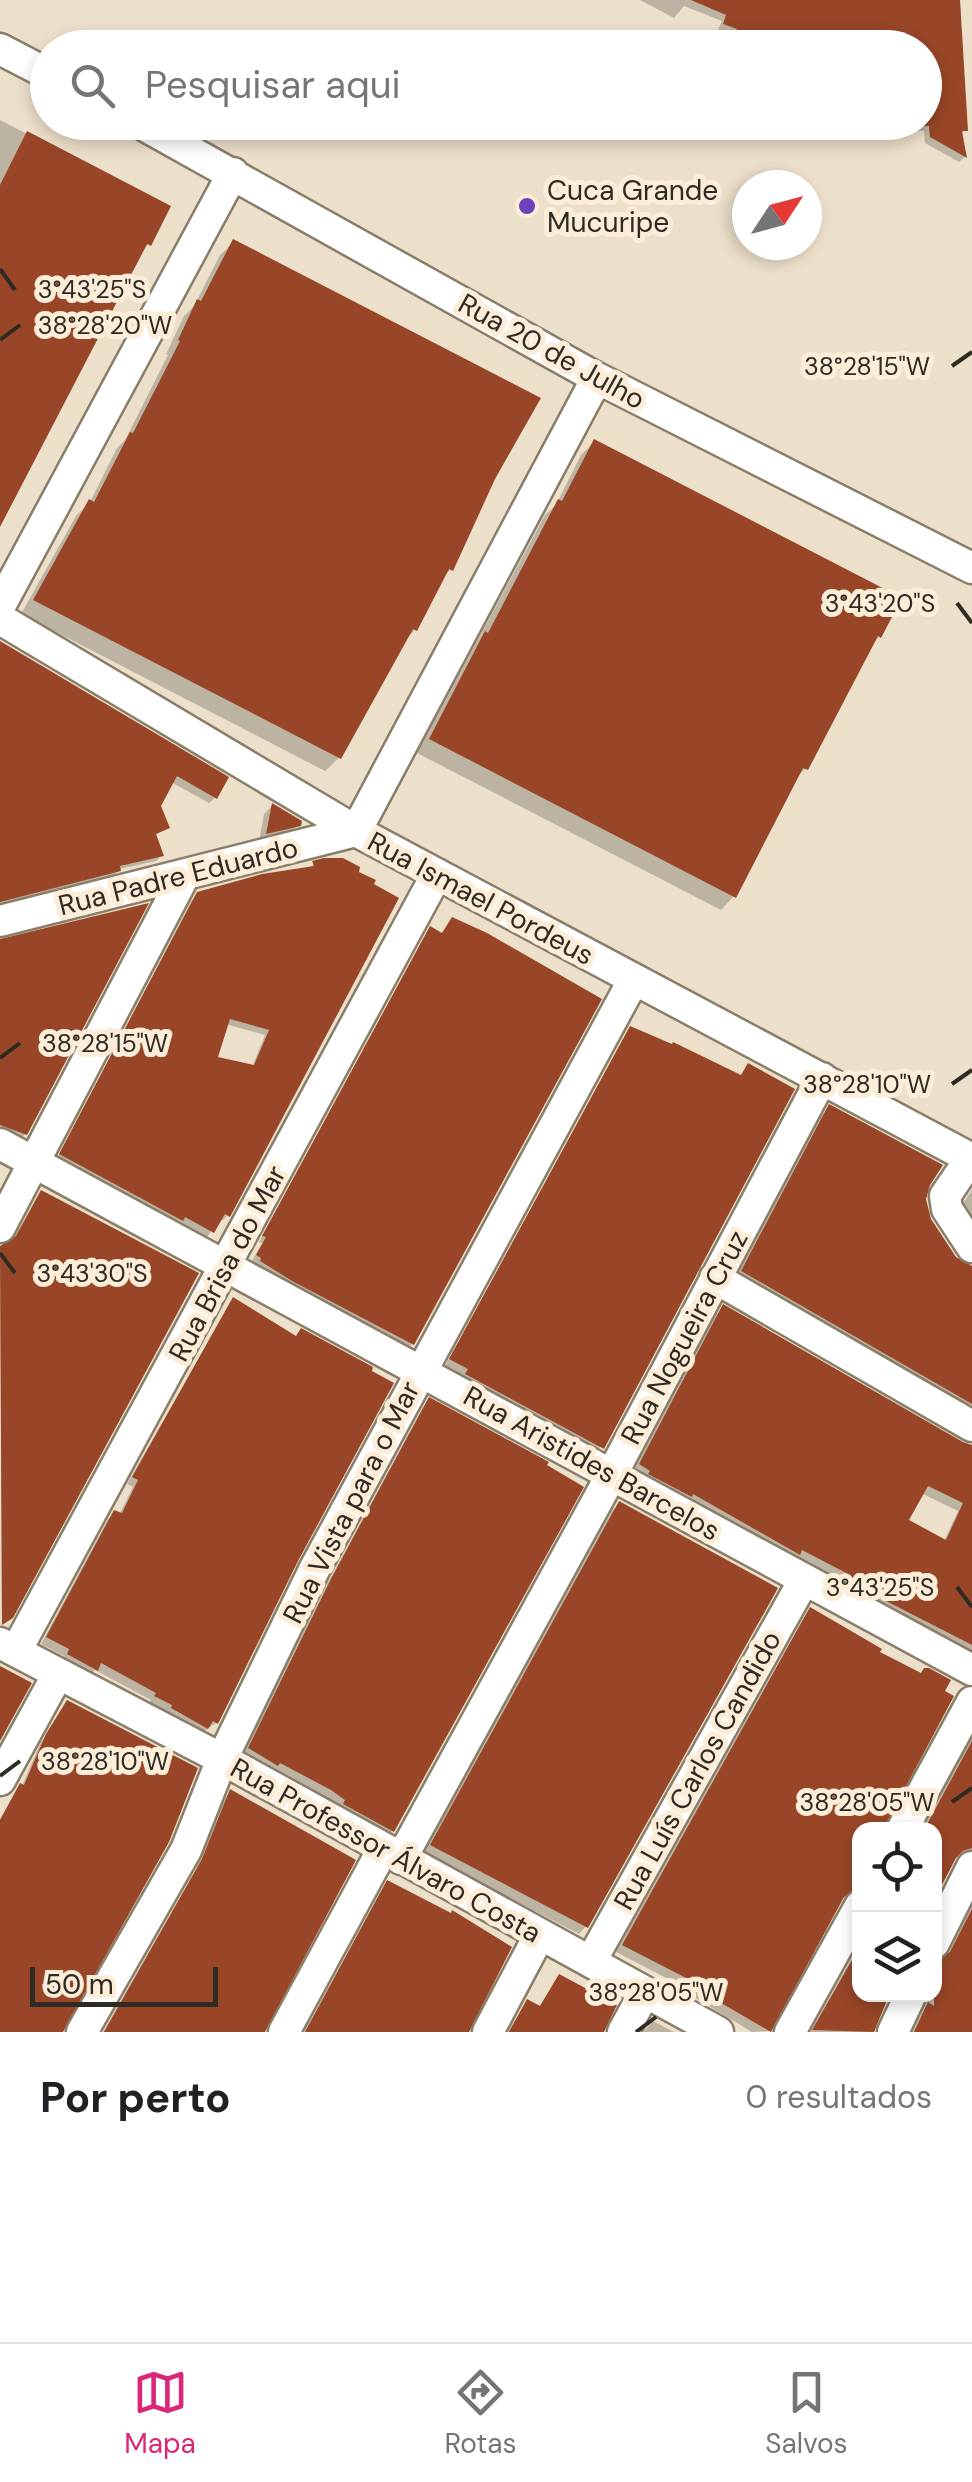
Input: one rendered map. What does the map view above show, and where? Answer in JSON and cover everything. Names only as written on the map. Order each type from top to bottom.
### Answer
[{"type":"street","points":[[0,48],[30,64]]},
{"type":"street","name":"Rua 20 de Julho","points":[[172,140],[597,378],[972,568]]},
{"type":"street","points":[[0,606],[234,173]]},
{"type":"street","points":[[356,831],[597,378]]},
{"type":"street","name":"Rua Ismael Pordeus","points":[[0,619],[356,831],[971,1159]]},
{"type":"street","name":"Rua Padre Eduardo","points":[[0,920],[356,831]]},
{"type":"street","name":"Rua Brisa do Mar","points":[[8,1647],[226,1264],[437,874]]},
{"type":"street","points":[[0,1227],[184,876]]},
{"type":"street","name":"Rua Vista para o Mar","points":[[82,2032],[186,1850],[222,1760],[314,1570],[634,978]]},
{"type":"street","name":"Rua Nogueira Cruz","points":[[284,2032],[612,1474],[822,1078]]},
{"type":"street","name":"Rua Aristides Barcelos","points":[[0,1144],[972,1670]]},
{"type":"street","points":[[971,1159],[945,1196],[946,1209],[972,1246]]},
{"type":"street","points":[[715,1278],[972,1426]]},
{"type":"street","name":"Rua Luís Carlos Candido","points":[[590,1961],[804,1580]]},
{"type":"street","name":"Rua Professor Álvaro Costa","points":[[8,1647],[718,2032]]},
{"type":"street","points":[[0,1780],[58,1674]]},
{"type":"street","points":[[906,1822],[972,1702]]},
{"type":"street","points":[[960,1919],[972,1867]]},
{"type":"street","points":[[790,2032],[857,1912]]},
{"type":"street","points":[[488,2032],[540,1934]]},
{"type":"street","points":[[623,2032],[644,1992]]},
{"type":"street","points":[[893,2032],[906,2002]]},
{"type":"building","points":[[691,0],[960,0],[968,131],[962,131],[967,158],[935,140],[942,140],[942,30],[737,30],[723,24],[726,15]]},
{"type":"building","points":[[27,131],[30,140],[44,140],[171,206],[151,246],[147,244],[0,527],[0,185]]},
{"type":"building","points":[[233,239],[541,398],[495,479],[453,571],[449,569],[417,631],[413,629],[341,759],[33,600],[89,499],[94,502],[130,432],[133,433],[197,299],[201,301]]},
{"type":"building","points":[[594,439],[902,598],[808,770],[803,768],[736,898],[429,739]]},
{"type":"building","points":[[0,641],[229,777],[217,799],[177,776],[161,806],[170,828],[156,834],[164,856],[0,902]]},
{"type":"building","points":[[272,803],[302,821],[301,826],[266,834]]},
{"type":"building","points":[[343,858],[376,880],[374,884],[399,898],[230,1217],[225,1214],[214,1233],[185,1217],[183,1221],[59,1154],[197,892],[262,874],[314,866],[312,861]],"holes":[[[230,1019],[269,1030],[254,1065],[218,1057]]]},
{"type":"building","points":[[149,903],[27,1135],[0,1125],[0,939]]},
{"type":"building","points":[[452,917],[602,999],[414,1345],[292,1281],[256,1255],[266,1237],[262,1236],[430,926],[442,933]]},
{"type":"building","points":[[630,1026],[741,1075],[748,1063],[795,1089],[604,1449],[465,1374],[468,1369],[449,1359]]},
{"type":"building","points":[[829,1104],[943,1165],[926,1199],[931,1219],[956,1257],[972,1266],[972,1404],[741,1271]]},
{"type":"building","points":[[41,1190],[199,1273],[13,1618],[2,1625],[0,1246],[16,1236]]},
{"type":"building","points":[[233,1297],[296,1336],[301,1328],[373,1367],[372,1371],[394,1383],[298,1561],[218,1724],[213,1721],[208,1729],[171,1708],[172,1705],[154,1696],[156,1693],[101,1663],[98,1671],[46,1637],[114,1510],[122,1513],[138,1480],[132,1477]]},
{"type":"building","points":[[723,1304],[972,1445],[972,1645],[847,1581],[850,1575],[802,1550],[800,1555],[693,1494],[692,1497],[648,1474],[650,1471],[639,1464]],"holes":[[[928,1486],[963,1503],[946,1540],[909,1520]]]},
{"type":"building","points":[[429,1397],[549,1462],[547,1465],[584,1487],[394,1832],[343,1804],[345,1800],[331,1790],[248,1748],[331,1579]]},
{"type":"building","points":[[619,1501],[778,1588],[588,1928],[430,1845]]},
{"type":"building","points":[[810,1607],[882,1649],[880,1652],[921,1673],[929,1668],[951,1680],[945,1691],[954,1696],[887,1822],[852,1822],[852,1892],[844,1897],[771,2032],[699,1990],[688,1979],[622,1945]]},
{"type":"building","points":[[0,1666],[32,1683],[0,1741]]},
{"type":"building","points":[[67,1700],[198,1768],[169,1842],[63,2032],[0,2032],[0,1820],[20,1783],[24,1785],[46,1734]]},
{"type":"building","points":[[972,1741],[972,1848],[956,1858],[942,1885],[942,1822],[928,1822]]},
{"type":"building","points":[[230,1789],[356,1860],[265,2032],[104,2032],[202,1859]]},
{"type":"building","points":[[387,1880],[451,1913],[452,1910],[512,1947],[469,2032],[305,2032]]},
{"type":"building","points":[[972,1909],[972,2032],[914,2032],[928,2002],[934,2006],[934,2002],[942,2002],[942,1957],[950,1952]]},
{"type":"building","points":[[852,1960],[852,2002],[886,2002],[874,2032],[812,2030]]},
{"type":"building","points":[[559,1974],[617,2005],[604,2032],[509,2032],[527,1999],[540,2006]]},
{"type":"place","name":"Cuca Grande Mucuripe","points":[[527,206]]}]
